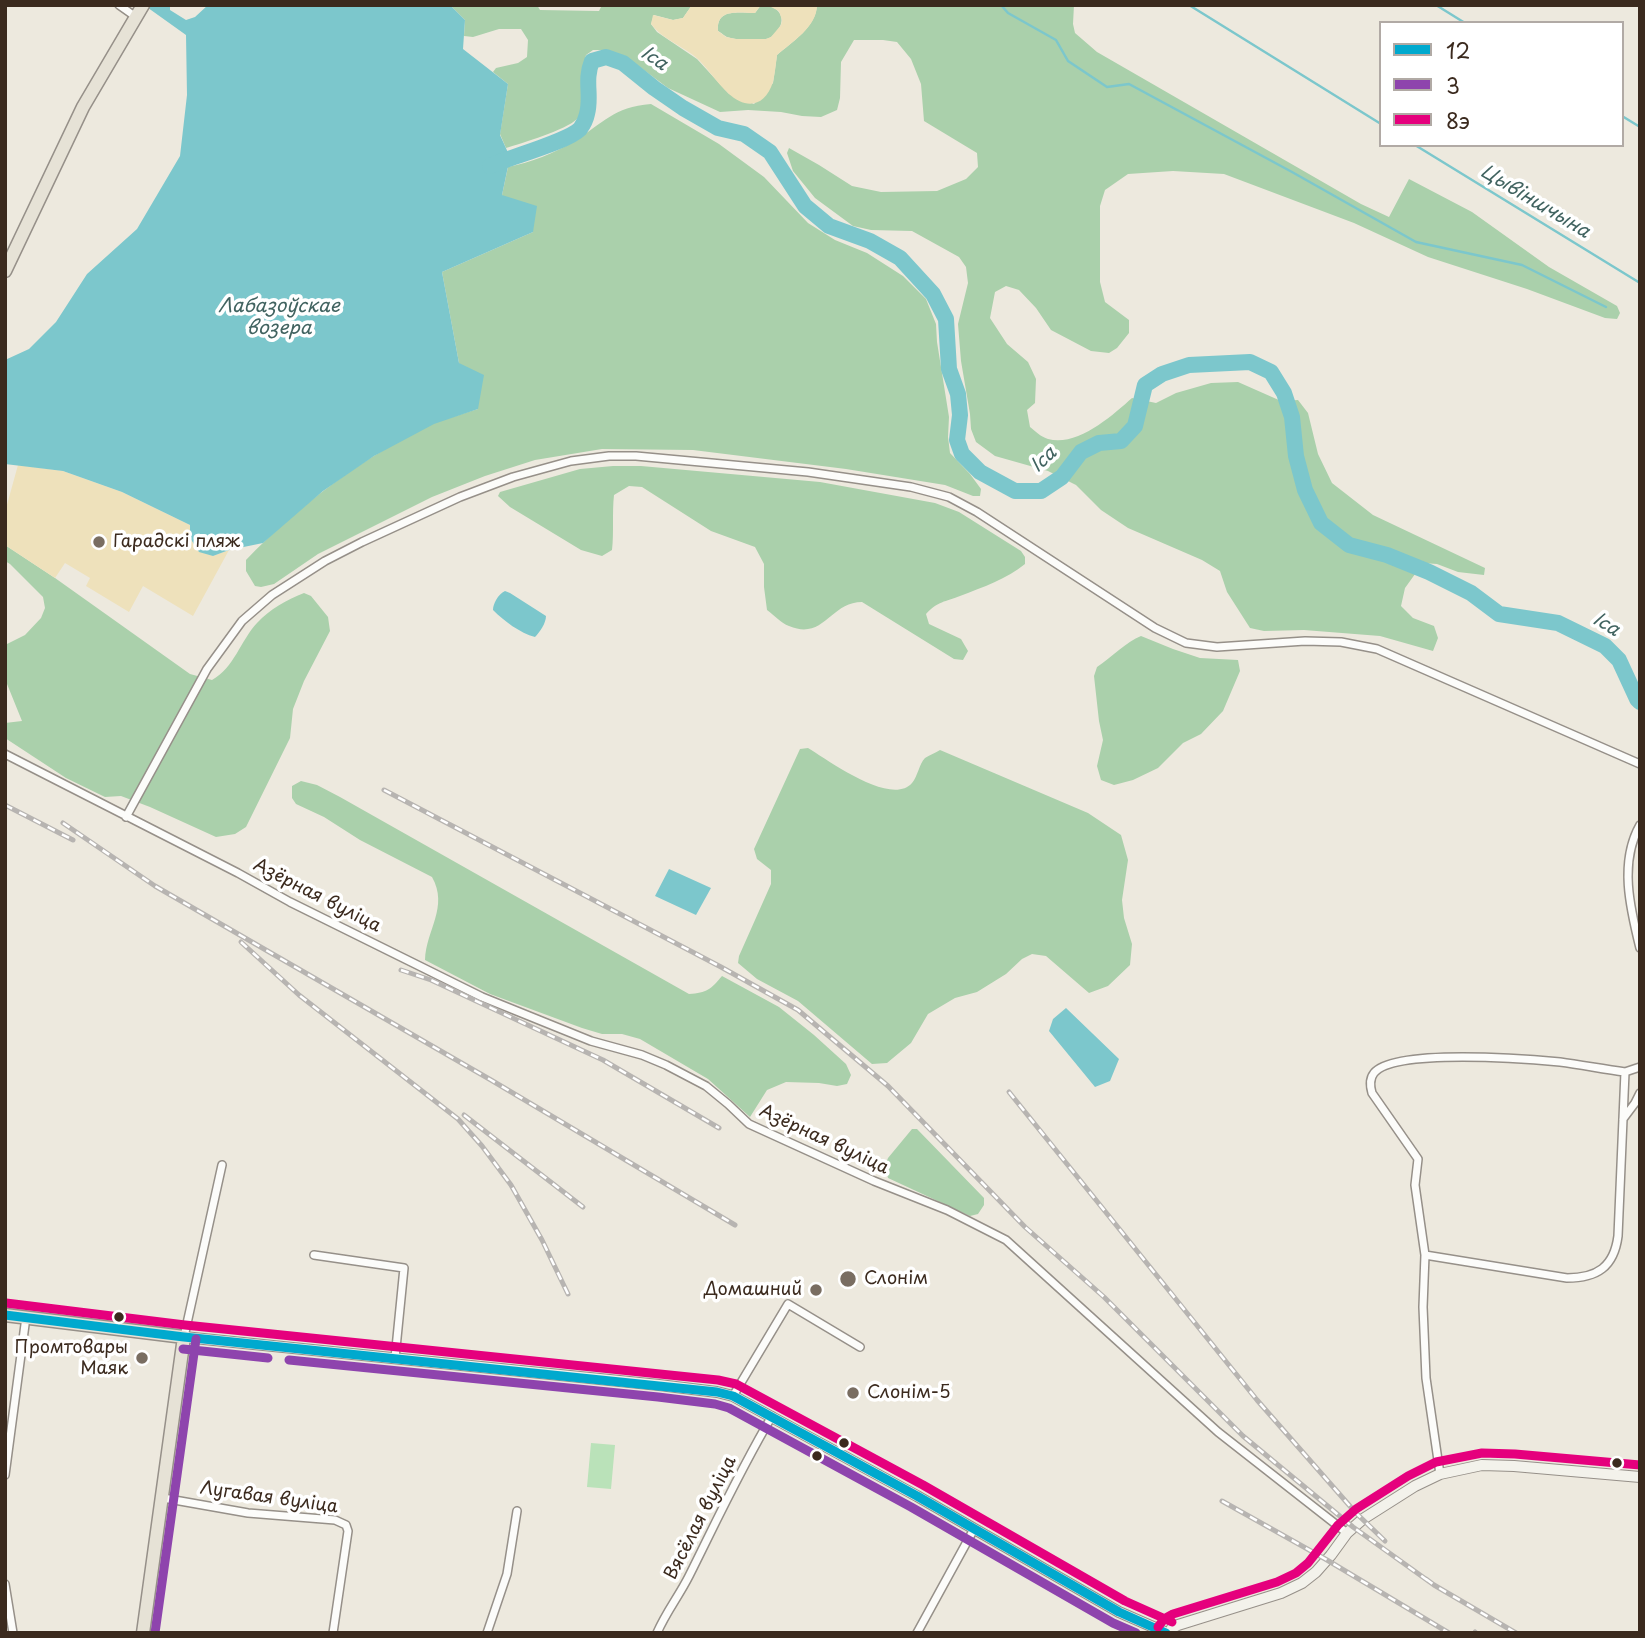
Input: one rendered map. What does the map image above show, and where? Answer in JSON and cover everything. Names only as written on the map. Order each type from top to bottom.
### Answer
[{"type":"highway","points":[[5,271],[83,107],[140,10]]},
{"type":"highway","points":[[5,1315],[184,1337],[143,1633]]},
{"type":"main road","points":[[184,1337],[704,1390],[733,1396],[1119,1612],[1168,1633],[1178,1625],[1292,1588],[1316,1572],[1347,1533],[1363,1519],[1415,1486],[1440,1474],[1482,1465],[1640,1477]]},
{"type":"street","points":[[119,5],[140,10]]},
{"type":"street","points":[[127,817],[206,669],[243,621],[272,595],[337,555],[460,497],[513,477],[571,461],[609,456],[636,456],[808,472],[911,487],[949,497],[988,519],[1155,628],[1186,643],[1217,647],[1306,641],[1341,642],[1377,649],[1640,764]]},
{"type":"street","name":"Азёрная вуліца","points":[[5,754],[290,902],[482,997],[591,1041],[642,1055],[666,1065],[706,1086],[749,1124],[874,1181],[947,1210],[1006,1240],[1219,1432],[1347,1533]]},
{"type":"street","points":[[1640,825],[1633,837],[1628,873],[1629,899],[1640,947]]},
{"type":"street","points":[[1440,1474],[1426,1378],[1423,1307],[1425,1255],[1415,1185],[1418,1159],[1372,1093],[1370,1079],[1375,1071],[1403,1060],[1498,1057],[1561,1062],[1625,1072],[1640,1067]]},
{"type":"street","points":[[1425,1255],[1567,1278],[1590,1276],[1603,1267],[1612,1258],[1616,1248],[1625,1072]]},
{"type":"street","points":[[1622,1120],[1640,1093]]},
{"type":"street","points":[[184,1337],[222,1165]]},
{"type":"street","points":[[314,1255],[404,1268],[395,1358]]},
{"type":"street","points":[[733,1396],[788,1304],[860,1347]]},
{"type":"street","points":[[5,1475],[26,1317]]},
{"type":"street","name":"Вясёлая вуліца","points":[[657,1633],[772,1416]]},
{"type":"street","name":"Лугавая вуліца","points":[[163,1498],[248,1513],[335,1520],[346,1525],[348,1531],[333,1633]]},
{"type":"street","points":[[487,1633],[507,1574],[517,1511]]},
{"type":"street","points":[[917,1633],[974,1529]]},
{"type":"street","points":[[5,1584],[13,1633]]},
{"type":"green space","points":[[450,5],[537,5],[540,10],[599,11],[602,5],[692,5],[683,18],[673,20],[654,15],[651,24],[657,32],[697,59],[729,94],[754,104],[773,83],[777,55],[808,27],[816,13],[817,5],[1074,5],[1075,33],[1097,52],[1361,204],[1389,217],[1409,179],[1472,212],[1549,267],[1617,306],[1620,313],[1617,319],[1605,318],[1428,257],[1354,223],[1224,174],[1173,171],[1128,174],[1105,190],[1100,206],[1100,282],[1105,302],[1129,320],[1129,333],[1117,348],[1109,353],[1091,351],[1051,330],[1019,290],[1006,286],[995,292],[990,318],[1007,344],[1028,362],[1036,379],[1035,403],[1027,410],[1030,427],[1048,439],[1071,438],[1093,428],[1132,398],[1156,403],[1176,393],[1211,383],[1238,382],[1281,401],[1298,400],[1308,413],[1318,454],[1332,483],[1373,515],[1485,568],[1484,575],[1423,563],[1405,588],[1401,606],[1413,618],[1434,626],[1438,638],[1433,651],[1380,636],[1304,630],[1264,631],[1250,628],[1227,592],[1220,571],[1202,560],[1128,528],[1101,510],[1076,485],[1048,471],[995,456],[976,442],[971,429],[958,324],[968,283],[966,267],[959,257],[912,231],[871,230],[853,226],[815,198],[793,171],[787,153],[789,148],[852,186],[881,192],[937,191],[966,179],[978,167],[977,153],[924,121],[921,84],[911,59],[897,42],[854,40],[841,62],[837,110],[821,117],[748,110],[720,112],[668,88],[625,56],[607,50],[593,50],[586,55],[583,106],[577,119],[554,132],[506,148],[500,134],[508,84],[493,72],[496,68],[518,63],[527,57],[528,40],[521,29],[499,29],[473,37],[464,36],[465,20]]},
{"type":"green space","points":[[761,5],[774,8],[781,16],[780,27],[771,37],[756,40],[736,39],[718,31],[718,24],[725,15],[755,13]]},
{"type":"green space","points":[[651,104],[719,144],[764,177],[808,223],[835,240],[867,253],[903,276],[926,299],[936,324],[949,417],[950,453],[981,489],[980,496],[945,485],[846,469],[693,450],[602,449],[535,460],[485,476],[432,497],[318,554],[274,584],[255,586],[246,571],[246,560],[310,502],[357,467],[406,437],[432,424],[478,409],[459,363],[442,272],[533,232],[502,195],[508,167],[558,150],[618,112]]},
{"type":"green space","points":[[641,466],[820,482],[935,503],[959,512],[1021,551],[1025,564],[994,582],[938,604],[926,614],[929,624],[961,639],[968,651],[963,660],[954,659],[862,602],[842,608],[811,629],[786,625],[767,610],[764,564],[755,547],[711,531],[642,487],[629,486],[614,495],[612,550],[602,556],[581,550],[510,507],[498,496],[500,492],[580,469]]},
{"type":"green space","points":[[5,545],[190,674],[212,680],[232,661],[251,630],[267,613],[304,593],[311,596],[328,617],[330,631],[293,709],[290,738],[246,827],[235,834],[216,837],[121,796],[105,797],[66,778],[5,738],[5,723],[22,721],[5,679],[5,645],[25,635],[41,618],[45,608],[43,597],[5,561]]},
{"type":"green space","points":[[1141,636],[1200,658],[1238,660],[1240,671],[1223,711],[1201,734],[1183,743],[1158,768],[1133,780],[1114,785],[1101,780],[1097,766],[1103,740],[1094,676],[1097,667]]},
{"type":"green space","points":[[808,748],[860,779],[890,789],[902,789],[912,783],[925,758],[940,750],[1088,813],[1121,835],[1128,860],[1122,900],[1132,944],[1130,965],[1108,986],[1089,993],[1046,956],[1032,954],[977,992],[955,998],[928,1014],[911,1043],[887,1063],[872,1064],[798,1001],[757,979],[738,963],[771,884],[771,870],[757,859],[754,849],[800,749]]},
{"type":"green space","points":[[301,781],[317,785],[340,797],[689,994],[708,989],[722,976],[779,1007],[846,1064],[851,1075],[847,1084],[837,1086],[786,1082],[767,1090],[750,1117],[708,1079],[640,1039],[622,1034],[602,1034],[582,1028],[490,994],[425,960],[438,909],[437,888],[432,877],[296,804],[292,798],[292,786]]},
{"type":"green space","points":[[912,1129],[917,1129],[984,1198],[984,1205],[978,1214],[970,1216],[888,1178],[885,1166],[888,1158]]},
{"type":"green space","points":[[591,1443],[615,1445],[611,1489],[587,1487]]},
{"type":"sand","points":[[692,5],[761,5],[755,13],[725,15],[718,24],[718,31],[726,37],[736,39],[766,39],[771,37],[782,20],[779,11],[767,5],[817,5],[816,13],[808,27],[777,55],[770,90],[760,101],[748,104],[728,93],[699,60],[651,24],[653,15],[673,20],[683,18]]},
{"type":"sand","name":"Гарадскі пляж","points":[[18,465],[63,471],[122,492],[190,525],[213,556],[229,550],[193,616],[143,586],[129,612],[86,586],[90,578],[65,563],[55,578],[5,545],[5,512]]},
{"type":"water","name":"Лабазоўскае возера","points":[[144,5],[170,5],[170,10],[186,20],[195,17],[208,5],[450,5],[465,20],[463,49],[508,84],[500,135],[510,157],[502,195],[537,206],[533,232],[442,272],[459,363],[484,375],[478,409],[434,424],[374,456],[323,491],[263,543],[213,556],[199,552],[190,538],[190,525],[122,492],[63,471],[5,464],[5,360],[29,349],[56,322],[87,274],[137,229],[180,156],[187,95],[186,35]]},
{"type":"water","points":[[505,591],[546,616],[535,637],[512,626],[493,610],[496,599]]},
{"type":"water","points":[[669,869],[711,888],[696,915],[655,896]]},
{"type":"water","points":[[1066,1008],[1119,1059],[1110,1081],[1095,1087],[1049,1031],[1053,1019]]},
{"type":"waterway","points":[[1001,5],[1008,13],[1056,40],[1068,61],[1107,87],[1129,84],[1416,242],[1522,265],[1606,307]]},
{"type":"waterway","name":"Цывіншчына","points":[[1189,5],[1379,123]]},
{"type":"waterway","points":[[1436,5],[1462,21]]},
{"type":"waterway","name":"Іса","points":[[490,166],[551,144],[580,129],[588,107],[592,61],[606,57],[623,63],[683,108],[718,128],[744,134],[770,152],[805,206],[829,226],[870,241],[900,258],[933,294],[946,319],[949,369],[958,394],[960,415],[957,440],[962,454],[980,472],[1015,491],[1041,491],[1062,477],[1081,452],[1099,443],[1121,441],[1135,426],[1145,385],[1162,374],[1189,365],[1250,362],[1271,372],[1284,393],[1292,417],[1296,456],[1305,490],[1321,523],[1349,545],[1387,555],[1429,572],[1471,593],[1499,614],[1558,623],[1605,646],[1619,660],[1640,702]]},
{"type":"waterway","points":[[1624,117],[1640,127]]},
{"type":"waterway","name":"Цывіншчына","points":[[1418,147],[1640,283]]},
{"type":"railway","points":[[384,790],[798,1010],[888,1086],[1025,1227],[1104,1297],[1243,1436],[1353,1527],[1434,1585]]},
{"type":"railway","points":[[5,805],[73,840]]},
{"type":"railway","points":[[63,823],[155,886],[735,1225]]},
{"type":"railway","points":[[241,942],[299,995],[458,1119],[511,1185],[568,1294]]},
{"type":"railway","points":[[401,970],[431,980],[603,1060],[719,1128]]},
{"type":"railway","points":[[1009,1092],[1257,1400],[1356,1513],[1385,1541]]},
{"type":"railway","points":[[464,1115],[583,1207]]},
{"type":"railway","points":[[1222,1501],[1449,1633]]},
{"type":"railway","points":[[1426,1579],[1516,1633]]},
{"type":"transit line","name":"8э","points":[[6,1303],[185,1325],[736,1384],[923,1485],[1125,1601],[1172,1622]]},
{"type":"transit line","name":"12","points":[[5,1315],[184,1337],[717,1392],[733,1396],[917,1496],[1119,1612],[1166,1633]]},
{"type":"transit line","name":"3","points":[[155,1633],[196,1339]]},
{"type":"transit line","name":"3","points":[[183,1349],[268,1358]]},
{"type":"transit line","name":"3","points":[[289,1360],[658,1397],[729,1408],[911,1507],[1113,1623],[1136,1633]]},
{"type":"transit line","name":"8э","points":[[1158,1627],[1164,1619],[1173,1614],[1277,1582],[1296,1573],[1308,1563],[1338,1525],[1356,1509],[1408,1476],[1436,1462],[1482,1453],[1640,1465]]},
{"type":"place","name":"Гарадскі пляж","points":[[99,542]]},
{"type":"place","name":"Слонім","points":[[848,1279]]},
{"type":"place","name":"Домашний","points":[[816,1290]]},
{"type":"place","name":"Промтовары Маяк","points":[[142,1358]]},
{"type":"place","name":"Слонім-5","points":[[853,1393]]}]
